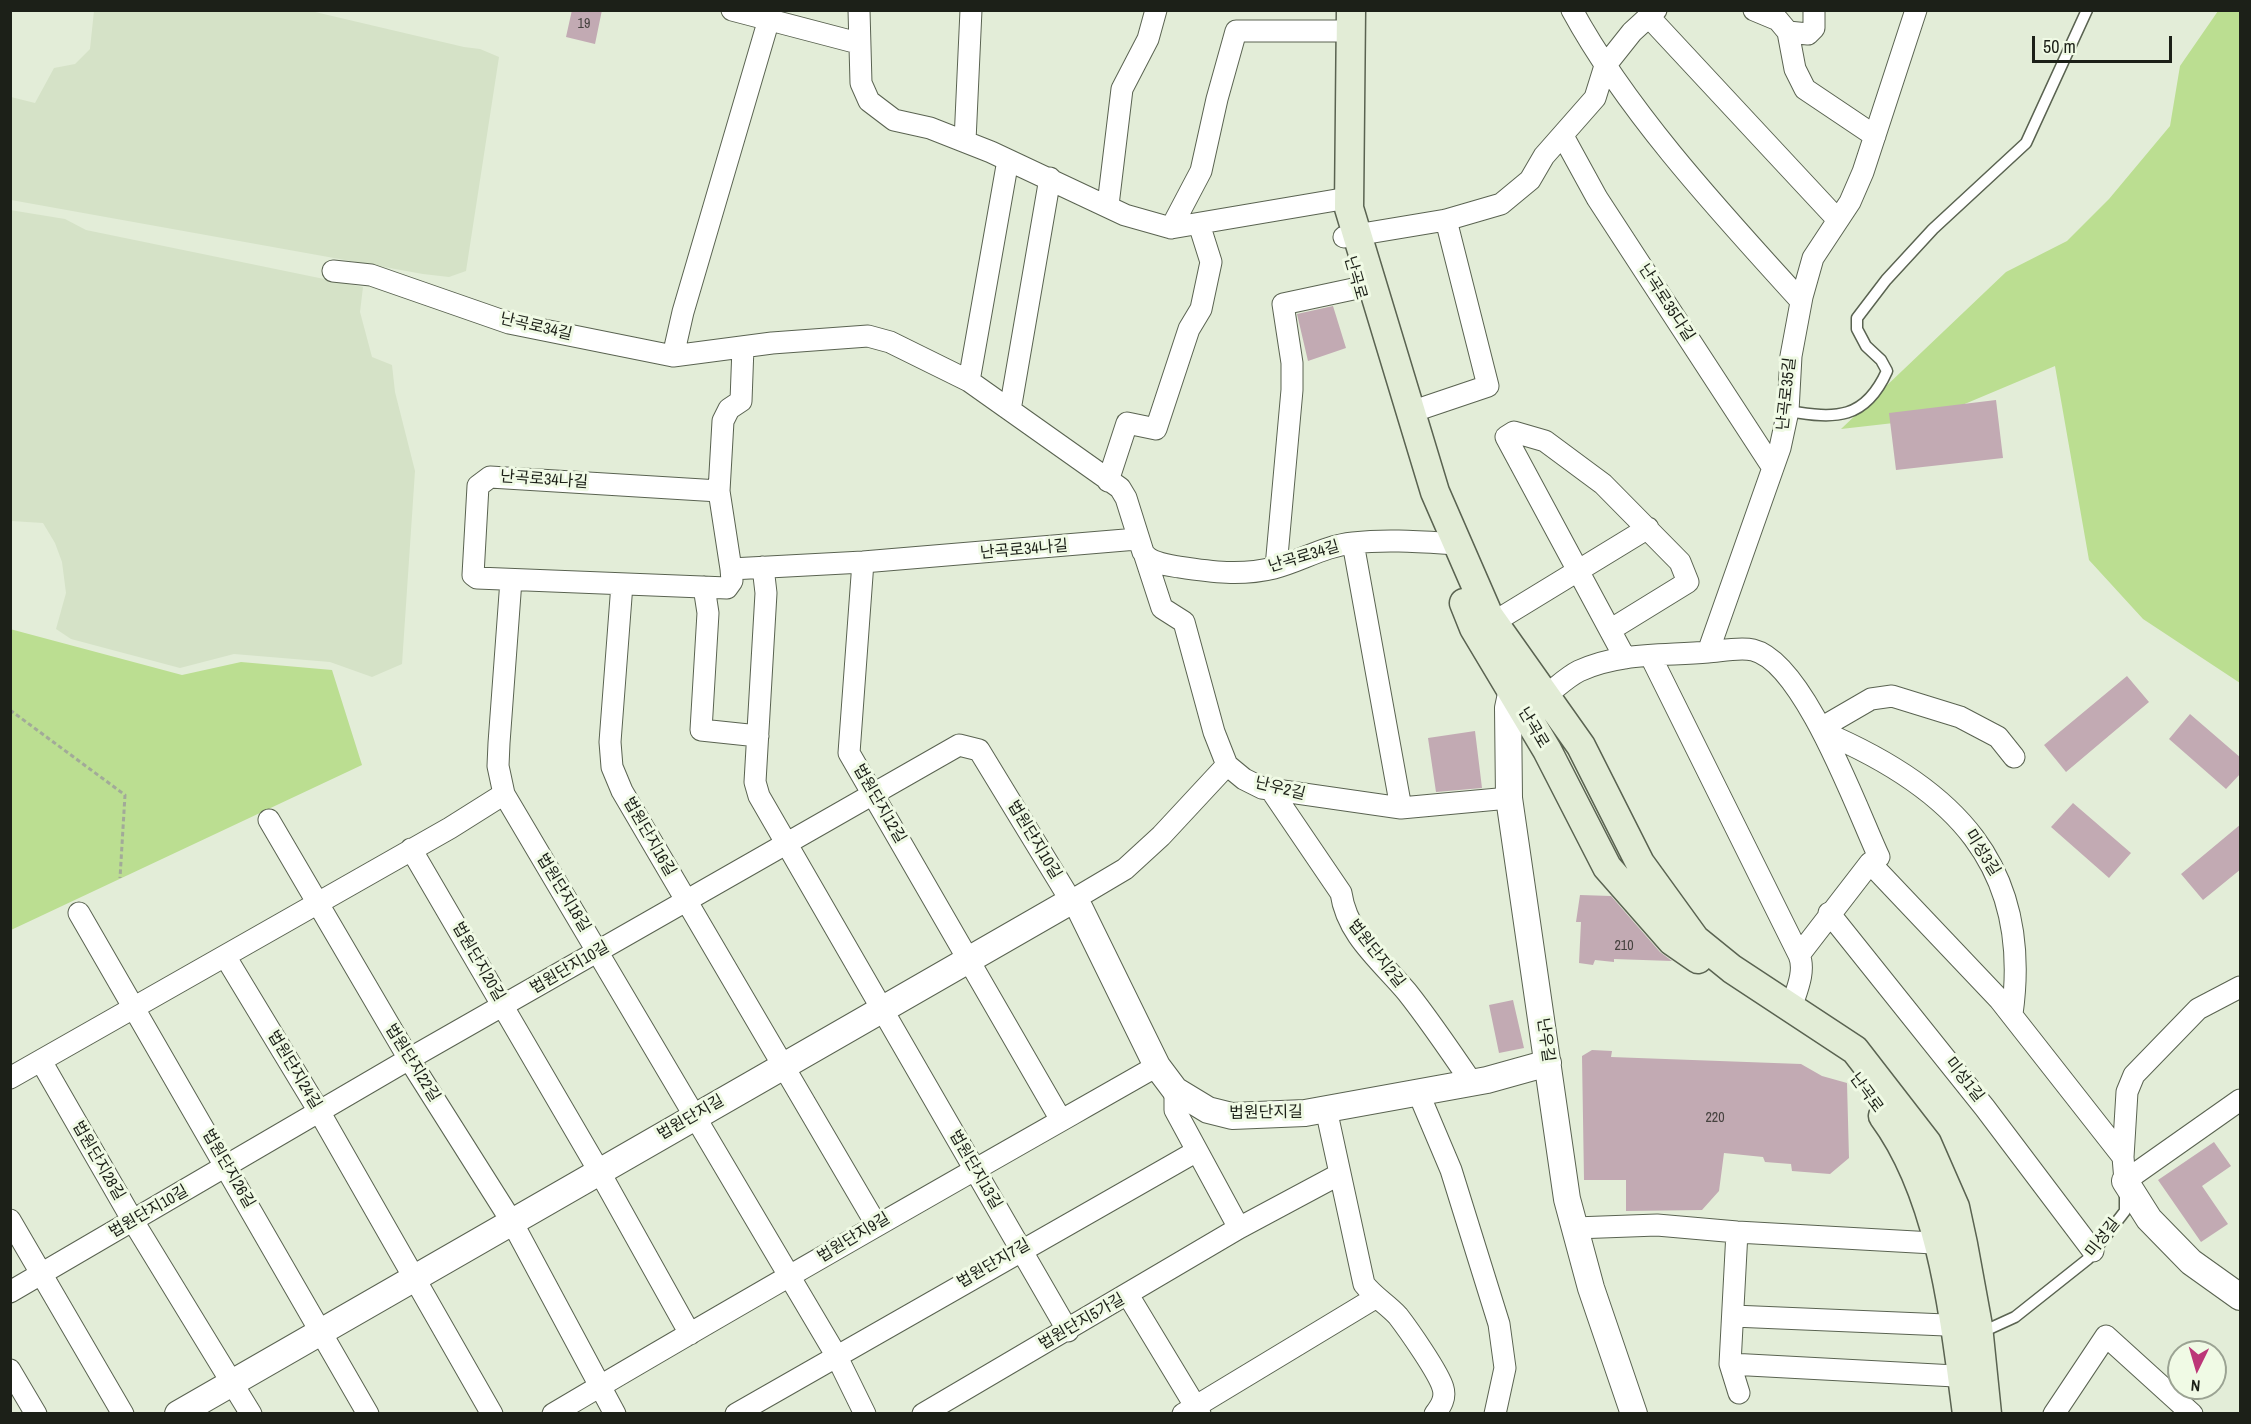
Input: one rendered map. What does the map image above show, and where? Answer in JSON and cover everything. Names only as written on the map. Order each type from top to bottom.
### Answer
[{"type":"main road","name":"난곡로","points":[[1345,21],[1341,200],[1419,495],[1494,622],[1581,746],[1640,863],[1695,939],[1732,969],[1855,1050],[1927,1143],[1955,1207],[1951,1244]]},
{"type":"main road","name":"난곡로","points":[[1365,287],[1411,412],[1474,628],[1547,750],[1607,867],[1672,941],[1843,1062],[1903,1144],[1951,1244],[1970,1328],[1973,1376],[1967,1413]]},
{"type":"main road","name":"난곡로","points":[[1973,1376],[1987,1413]]},
{"type":"street","points":[[732,10],[858,43]]},
{"type":"street","points":[[859,10],[858,43],[861,84],[869,101],[894,120],[930,128],[965,141],[1050,178],[1125,215],[1171,228],[1341,200]]},
{"type":"street","points":[[965,141],[971,10]]},
{"type":"street","points":[[1108,206],[1122,89],[1148,39],[1156,10]]},
{"type":"street","points":[[1572,10],[1605,66],[1665,144],[1801,301]]},
{"type":"street","points":[[1754,10],[1778,20],[1788,32],[1795,69],[1805,89],[1875,136]]},
{"type":"street","points":[[1788,32],[1808,34],[1814,28],[1814,10]]},
{"type":"street","name":"난곡로35길","points":[[1708,652],[1773,468],[1788,411],[1791,356],[1801,301],[1813,258],[1850,202],[1863,172],[1916,10]]},
{"type":"street","points":[[1350,235],[1446,220],[1501,204],[1530,180],[1544,156],[1595,98],[1605,66],[1632,32],[1653,14],[1838,220]]},
{"type":"street","points":[[673,356],[683,312],[769,19]]},
{"type":"street","points":[[1171,228],[1201,171],[1217,99],[1236,31],[1345,21]]},
{"type":"street","name":"난곡로35다길","points":[[1563,136],[1597,198],[1773,468]]},
{"type":"street","points":[[969,381],[1008,160]]},
{"type":"street","points":[[1010,410],[1050,178]]},
{"type":"street","points":[[1411,412],[1488,386],[1446,220]]},
{"type":"street","points":[[1108,481],[1127,423],[1156,429],[1189,329],[1201,309],[1211,262],[1199,224]]},
{"type":"street","name":"난곡로34길","points":[[333,271],[371,275],[509,323],[673,356],[743,347],[868,336],[890,342],[969,381],[1120,488],[1126,498],[1141,548],[1164,565],[1221,574],[1276,567],[1330,546],[1353,543],[1448,543]]},
{"type":"street","points":[[1276,567],[1292,390],[1292,363],[1283,304],[1365,287]]},
{"type":"street","points":[[730,568],[719,491],[723,421],[729,409],[741,401],[743,347]]},
{"type":"street","points":[[1610,630],[1688,582],[1680,562],[1603,484],[1570,458],[1545,441],[1514,432],[1506,437],[1625,658]]},
{"type":"street","name":"난곡로34나길","points":[[719,491],[490,477],[478,486],[473,575],[477,578],[511,580],[727,588],[732,581],[730,568],[1141,548]]},
{"type":"street","points":[[1494,622],[1648,528]]},
{"type":"street","points":[[1353,543],[1401,808]]},
{"type":"street","points":[[1071,901],[1125,870],[1161,836],[1227,765],[1214,732],[1184,622],[1162,608],[1141,548]]},
{"type":"street","name":"법원단지12길","points":[[863,562],[849,753],[969,959]]},
{"type":"street","name":"법원단지13길","points":[[763,567],[766,593],[755,782],[759,796],[1068,1331]]},
{"type":"street","name":"법원단지18길","points":[[511,580],[498,766],[504,794],[836,1355],[865,1413]]},
{"type":"street","name":"법원단지16길","points":[[622,584],[612,714],[612,767],[622,791],[782,1065]]},
{"type":"street","points":[[704,587],[708,613],[701,730],[758,736]]},
{"type":"street","name":"미성3길","points":[[1708,652],[1753,650],[1783,669],[1822,730],[1879,857],[1870,863]]},
{"type":"street","points":[[1545,696],[1578,672],[1606,661],[1708,652]]},
{"type":"street","points":[[1651,657],[1802,961],[1800,981],[1791,1008]]},
{"type":"street","name":"난우길","points":[[1520,659],[1508,708],[1509,798],[1567,1198],[1592,1288],[1634,1413]]},
{"type":"street","points":[[1822,730],[1871,699],[1892,696],[1960,717],[1998,737],[2013,757]]},
{"type":"street","name":"미성3길","points":[[1822,730],[1926,788],[1972,832],[1999,878],[2014,934],[2018,976],[2012,1014]]},
{"type":"street","name":"법원단지10길","points":[[10,1292],[409,1059],[787,844],[872,792],[959,745],[975,747],[979,750],[1071,901]]},
{"type":"street","name":"난우2길","points":[[1227,765],[1244,779],[1271,790],[1401,808],[1509,798]]},
{"type":"street","name":"법원단지2길","points":[[1271,790],[1341,893],[1344,913],[1358,936],[1406,992],[1472,1083]]},
{"type":"street","points":[[10,1078],[134,1010],[504,794]]},
{"type":"street","name":"법원단지22길","points":[[269,820],[409,1059],[512,1222],[615,1413]]},
{"type":"street","name":"법원단지20길","points":[[411,849],[599,1171]]},
{"type":"street","points":[[1799,955],[1870,863],[2012,1014],[2124,1169],[2149,1219],[2191,1262],[2241,1298]]},
{"type":"street","name":"법원단지길","points":[[178,1413],[1071,901],[1080,909],[1157,1066],[1175,1090],[1208,1110],[1232,1116],[1305,1113],[1472,1083],[1548,1063]]},
{"type":"street","name":"법원단지26길","points":[[80,913],[368,1413]]},
{"type":"street","name":"미성1길","points":[[1830,913],[1992,1117],[2093,1251]]},
{"type":"street","name":"법원단지24길","points":[[225,956],[416,1277]]},
{"type":"street","points":[[969,959],[1061,1120]]},
{"type":"street","points":[[2124,1169],[2127,1092],[2134,1075],[2198,1009],[2241,987]]},
{"type":"street","name":"법원단지28길","points":[[41,1061],[133,1221],[233,1382]]},
{"type":"street","points":[[782,1065],[876,1224]]},
{"type":"street","name":"법원단지9길","points":[[553,1413],[790,1277],[876,1224],[1157,1066]]},
{"type":"street","points":[[1175,1090],[1175,1110],[1239,1228]]},
{"type":"street","points":[[1418,1092],[1451,1170],[1499,1324],[1504,1368],[1495,1413]]},
{"type":"street","points":[[2124,1169],[2241,1100]]},
{"type":"street","points":[[1326,1109],[1338,1175],[1364,1284],[1375,1298],[1398,1317],[1437,1375],[1444,1389],[1442,1405],[1435,1413]]},
{"type":"street","name":"법원단지7길","points":[[736,1413],[1020,1249],[1197,1151]]},
{"type":"street","points":[[599,1171],[690,1334]]},
{"type":"street","name":"법원단지5가길","points":[[923,1413],[1068,1331],[1239,1228],[1338,1175]]},
{"type":"street","points":[[10,1220],[123,1413]]},
{"type":"street","points":[[1575,1228],[1657,1225],[1737,1232],[1951,1244]]},
{"type":"street","points":[[1737,1232],[1730,1364],[1739,1393]]},
{"type":"street","points":[[416,1277],[492,1413]]},
{"type":"street","points":[[1128,1295],[1193,1411],[1375,1298]]},
{"type":"street","points":[[1733,1316],[1970,1328]]},
{"type":"street","points":[[2054,1413],[2106,1336],[2192,1413]]},
{"type":"street","points":[[1730,1364],[1973,1376]]},
{"type":"street","points":[[10,1370],[36,1413]]},
{"type":"street","points":[[233,1382],[251,1413]]},
{"type":"lane","points":[[1788,411],[1840,416],[1868,402],[1880,386],[1887,371],[1881,360],[1866,346],[1857,329],[1857,318],[1886,280],[1933,229],[2026,143],[2087,10]]},
{"type":"lane","name":"미성길","points":[[1970,1328],[2015,1317],[2088,1259],[2125,1211],[2124,1169]]},
{"type":"path","points":[[10,710],[125,795],[120,879]]},
{"type":"shaded area","points":[[94,11],[311,11],[480,49],[499,57],[466,271],[449,277],[423,274],[11,200],[11,97],[35,103],[54,68],[75,64],[90,49]]},
{"type":"shaded area","points":[[10,210],[65,219],[86,230],[363,287],[360,312],[372,357],[392,365],[395,392],[415,471],[402,664],[372,677],[330,662],[234,654],[180,668],[71,639],[56,629],[66,593],[62,562],[55,543],[43,523],[11,521]]},
{"type":"green space","points":[[2218,11],[2240,11],[2240,683],[2143,619],[2089,560],[2055,366],[1929,419],[1841,429],[2006,272],[2067,241],[2109,199],[2170,126],[2180,66]]},
{"type":"green space","points":[[10,629],[182,675],[241,662],[332,670],[362,765],[11,930]]},
{"type":"building","points":[[572,10],[602,10],[595,44],[566,37]]},
{"type":"building","points":[[1333,306],[1346,348],[1308,361],[1297,314]]},
{"type":"building","points":[[1996,400],[2003,458],[1896,470],[1889,413]]},
{"type":"building","points":[[2127,676],[2149,702],[2066,772],[2044,745]]},
{"type":"building","points":[[2190,714],[2241,758],[2241,773],[2226,789],[2169,739]]},
{"type":"building","points":[[1475,731],[1482,788],[1436,792],[1428,738]]},
{"type":"building","points":[[2073,803],[2131,853],[2109,878],[2051,827]]},
{"type":"building","points":[[2241,824],[2241,869],[2203,900],[2181,874]]},
{"type":"building","points":[[1580,895],[1611,896],[1660,952],[1672,961],[1614,959],[1614,962],[1595,960],[1593,965],[1579,963],[1581,922],[1576,922]]},
{"type":"building","points":[[1513,1000],[1524,1048],[1499,1053],[1489,1005]]},
{"type":"building","points":[[1592,1050],[1612,1051],[1611,1057],[1801,1064],[1822,1076],[1847,1083],[1849,1158],[1830,1174],[1792,1171],[1791,1164],[1765,1162],[1763,1157],[1724,1153],[1719,1191],[1702,1210],[1626,1211],[1626,1180],[1584,1180],[1582,1056]]},
{"type":"building","points":[[2214,1142],[2231,1166],[2202,1186],[2228,1224],[2201,1242],[2158,1180]]}]
